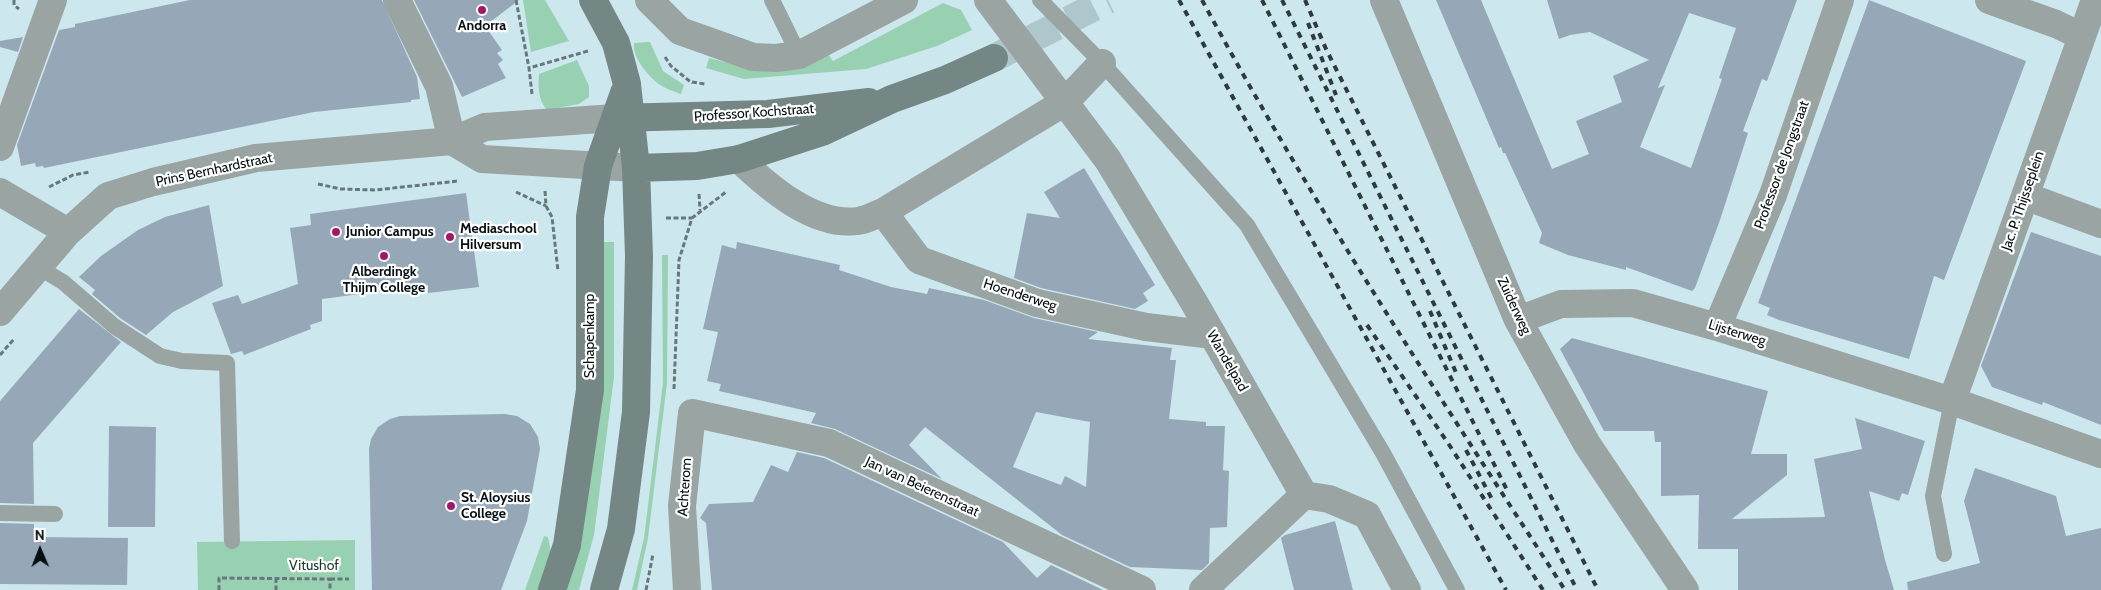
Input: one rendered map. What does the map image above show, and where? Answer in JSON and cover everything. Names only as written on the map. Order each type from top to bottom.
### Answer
[{"type":"main road","name":"Schapenkamp","points":[[552,590],[567,546],[590,390],[590,217],[598,166],[622,117],[627,84],[616,43],[593,0]]},
{"type":"main road","name":"Professor Kochstraat","points":[[636,168],[697,166],[739,159],[822,132],[892,99],[945,80],[994,58]]},
{"type":"main road","name":"Professor Kochstraat","points":[[622,117],[694,118],[768,114],[892,99]]},
{"type":"main road","name":"Schapenkamp","points":[[604,590],[620,529],[636,412],[639,256],[636,168],[622,117]]},
{"type":"street","points":[[0,147],[52,0]]},
{"type":"street","points":[[398,0],[439,86],[452,141],[482,159],[543,160],[598,166]]},
{"type":"street","points":[[649,0],[680,31],[753,57],[776,58],[799,54],[904,0]]},
{"type":"street","name":"Wandelpad","points":[[988,0],[1108,160],[1213,335],[1304,495]]},
{"type":"street","name":"Zuiderweg","points":[[1384,0],[1518,320],[1587,444],[1686,590]]},
{"type":"street","name":"Professor de Jongstraat","points":[[1717,327],[1773,195],[1840,0]]},
{"type":"street","points":[[1989,0],[2056,24],[2081,36]]},
{"type":"street","name":"Jac. P. Thijsseplein","points":[[1952,401],[2095,0]]},
{"type":"street","points":[[739,159],[762,182],[796,205],[836,221],[859,221],[883,212],[1065,102],[1102,63]]},
{"type":"street","name":"Prins Bernhardstraat","points":[[0,312],[68,232],[108,196],[153,182],[256,158],[452,141],[485,127],[622,117]]},
{"type":"street","name":"Professor Kochstraat","points":[[598,166],[636,168]]},
{"type":"street","points":[[0,192],[68,232]]},
{"type":"street","points":[[2025,196],[2101,224]]},
{"type":"street","name":"Hoenderweg","points":[[883,212],[918,260],[1037,303],[1146,327],[1213,335]]},
{"type":"street","name":"Lijsterweg","points":[[1518,320],[1561,304],[1633,303],[1717,327],[1952,401],[2101,454]]},
{"type":"street","name":"Achterom","points":[[687,590],[682,506],[692,414]]},
{"type":"street","name":"Jan van Beierenstraat","points":[[692,414],[829,443],[1142,590]]},
{"type":"street","points":[[1203,590],[1304,495],[1329,499],[1366,515],[1407,590]]},
{"type":"lane","points":[[772,0],[799,54]]},
{"type":"lane","points":[[1040,0],[1102,63],[1247,225],[1383,454],[1457,590]]},
{"type":"lane","points":[[38,267],[63,282],[114,326],[160,356],[182,361],[227,363],[232,541]]},
{"type":"lane","points":[[1944,554],[1932,496],[1952,401]]},
{"type":"lane","points":[[0,513],[55,514]]},
{"type":"path","points":[[516,0],[533,96]]},
{"type":"path","points":[[529,68],[616,43]]},
{"type":"path","points":[[315,183],[341,189],[375,190],[454,180],[464,182]]},
{"type":"path","points":[[511,190],[546,206]]},
{"type":"path","points":[[692,218],[714,200]]},
{"type":"path","points":[[552,217],[559,275]]},
{"type":"path","points":[[0,355],[19,333]]},
{"type":"path","points":[[219,590],[219,578],[349,578]]},
{"type":"path","points":[[276,578],[276,590]]},
{"type":"path","points":[[330,579],[330,590]]},
{"type":"green space","points":[[523,0],[545,0],[569,41],[531,52]]},
{"type":"green space","points":[[943,3],[961,10],[972,30],[937,46],[866,69],[744,79],[706,68],[709,58],[741,66],[828,54],[833,61]]},
{"type":"green space","points":[[650,42],[663,71],[684,85],[681,94],[659,84],[650,76],[638,60],[634,43]]},
{"type":"green space","points":[[577,60],[589,86],[589,97],[579,104],[547,110],[540,98],[539,74]]},
{"type":"green space","points":[[600,242],[614,242],[614,377],[594,535],[579,590],[565,590]]},
{"type":"green space","points":[[662,255],[668,255],[667,383],[648,538],[637,590],[632,590],[644,538],[663,382]]},
{"type":"green space","points":[[544,536],[548,537],[554,567],[545,590],[525,590]]},
{"type":"green space","name":"Vitushof","points":[[355,540],[355,590],[198,590],[197,542]]},
{"type":"building","points":[[190,0],[382,0],[417,77],[420,99],[411,100],[411,102],[314,112],[44,168],[43,166],[36,167],[35,163],[21,166],[17,145],[59,30],[75,27],[75,24]]},
{"type":"building","points":[[414,0],[519,0],[485,26],[502,50],[497,53],[503,60],[498,64],[506,78],[462,97]]},
{"type":"building","points":[[1436,0],[1481,0],[1552,169],[1589,154],[1576,121],[1622,102],[1613,76],[1649,60],[1590,32],[1559,39],[1547,0],[1797,0],[1767,81],[1762,79],[1743,131],[1748,133],[1720,220],[1695,288],[1692,291],[1626,267],[1626,270],[1568,255],[1539,243],[1542,233],[1505,153],[1503,153],[1501,147],[1499,148]],"holes":[[[1689,13],[1736,28],[1719,78],[1722,79],[1691,168],[1640,147],[1665,85],[1658,88]]]},
{"type":"building","points":[[1869,0],[2026,61],[1944,280],[1934,276],[1909,359],[1779,320],[1767,315],[1770,308],[1758,303]]},
{"type":"building","points":[[23,37],[18,52],[0,47],[0,41]]},
{"type":"building","points":[[1084,168],[1155,285],[1143,293],[1148,301],[1135,309],[1041,288],[1014,278],[1027,213],[1060,218],[1044,192]]},
{"type":"building","name":"Alberdingk Thijm College","points":[[466,193],[479,287],[428,293],[428,285],[322,299],[322,321],[310,325],[311,329],[244,355],[242,351],[231,354],[212,303],[238,295],[242,304],[298,284],[290,228],[311,225],[310,214]]},
{"type":"building","points":[[209,205],[223,286],[173,312],[146,335],[120,318],[92,294],[95,290],[79,277],[101,256],[138,230],[165,217]]},
{"type":"building","points":[[2031,232],[2101,256],[2101,425],[2043,402],[2042,405],[1992,387],[1981,366]]},
{"type":"building","points":[[737,242],[840,265],[839,270],[891,287],[927,294],[929,288],[984,300],[1034,318],[1098,332],[1088,339],[1172,348],[1170,360],[1176,360],[1169,419],[1206,422],[1206,426],[1225,426],[1223,470],[1229,471],[1227,527],[1210,528],[1209,563],[1202,570],[1130,567],[1062,535],[925,427],[909,445],[942,479],[835,429],[811,423],[816,413],[719,391],[721,384],[707,381],[718,332],[703,329],[722,245],[736,249]],"holes":[[[1036,412],[1090,422],[1086,487],[1065,476],[1061,485],[1013,467]]]},
{"type":"building","points":[[79,309],[121,342],[33,443],[34,504],[0,503],[0,401]]},
{"type":"building","points":[[1572,338],[1768,391],[1751,454],[1787,454],[1787,475],[1732,519],[1825,517],[1814,459],[1862,449],[1855,418],[1925,441],[1908,495],[1902,493],[1899,501],[1869,491],[1894,590],[1738,590],[1738,549],[1698,549],[1699,495],[1661,496],[1661,442],[1655,442],[1654,431],[1604,431],[1560,349]]},
{"type":"building","name":"St. Aloysius College","points":[[505,414],[517,416],[530,424],[538,437],[540,449],[527,521],[501,590],[372,590],[369,449],[371,439],[378,427],[390,419],[400,416]]},
{"type":"building","points":[[109,426],[156,427],[155,527],[108,527]]},
{"type":"building","points":[[797,452],[824,458],[1003,542],[1037,578],[1051,565],[1103,590],[712,590],[706,523],[700,518],[709,504],[753,502],[771,465],[788,472]]},
{"type":"building","points":[[1975,468],[2056,496],[2066,536],[2101,528],[2101,590],[1908,590],[1907,582],[1980,563],[1964,501]]},
{"type":"building","points":[[1335,521],[1353,590],[1294,590],[1281,538],[1285,535]]},
{"type":"building","points":[[0,523],[34,524],[34,537],[128,538],[127,585],[0,584]]},
{"type":"tunnel","points":[[994,58],[1108,0]]},
{"type":"railway","points":[[1179,0],[1506,590]]},
{"type":"railway","points":[[1202,0],[1287,151],[1332,225],[1424,372],[1565,590]]},
{"type":"railway","points":[[1262,0],[1508,492]]},
{"type":"railway","points":[[1282,0],[1577,590]]},
{"type":"railway","points":[[1305,0],[1326,49],[1598,590]]},
{"type":"railway","points":[[1308,23],[1336,95]]},
{"type":"railway","points":[[1430,311],[1457,375]]},
{"type":"railway","points":[[1367,325],[1448,443],[1543,590]]},
{"type":"railway","points":[[1466,450],[1493,501]]},
{"type":"place","name":"Andorra","points":[[482,10]]},
{"type":"place","name":"Junior Campus","points":[[336,232]]},
{"type":"place","name":"Mediaschool Hilversum","points":[[450,237]]},
{"type":"place","name":"Alberdingk Thijm College","points":[[384,256]]},
{"type":"place","name":"St. Aloysius College","points":[[451,506]]}]
